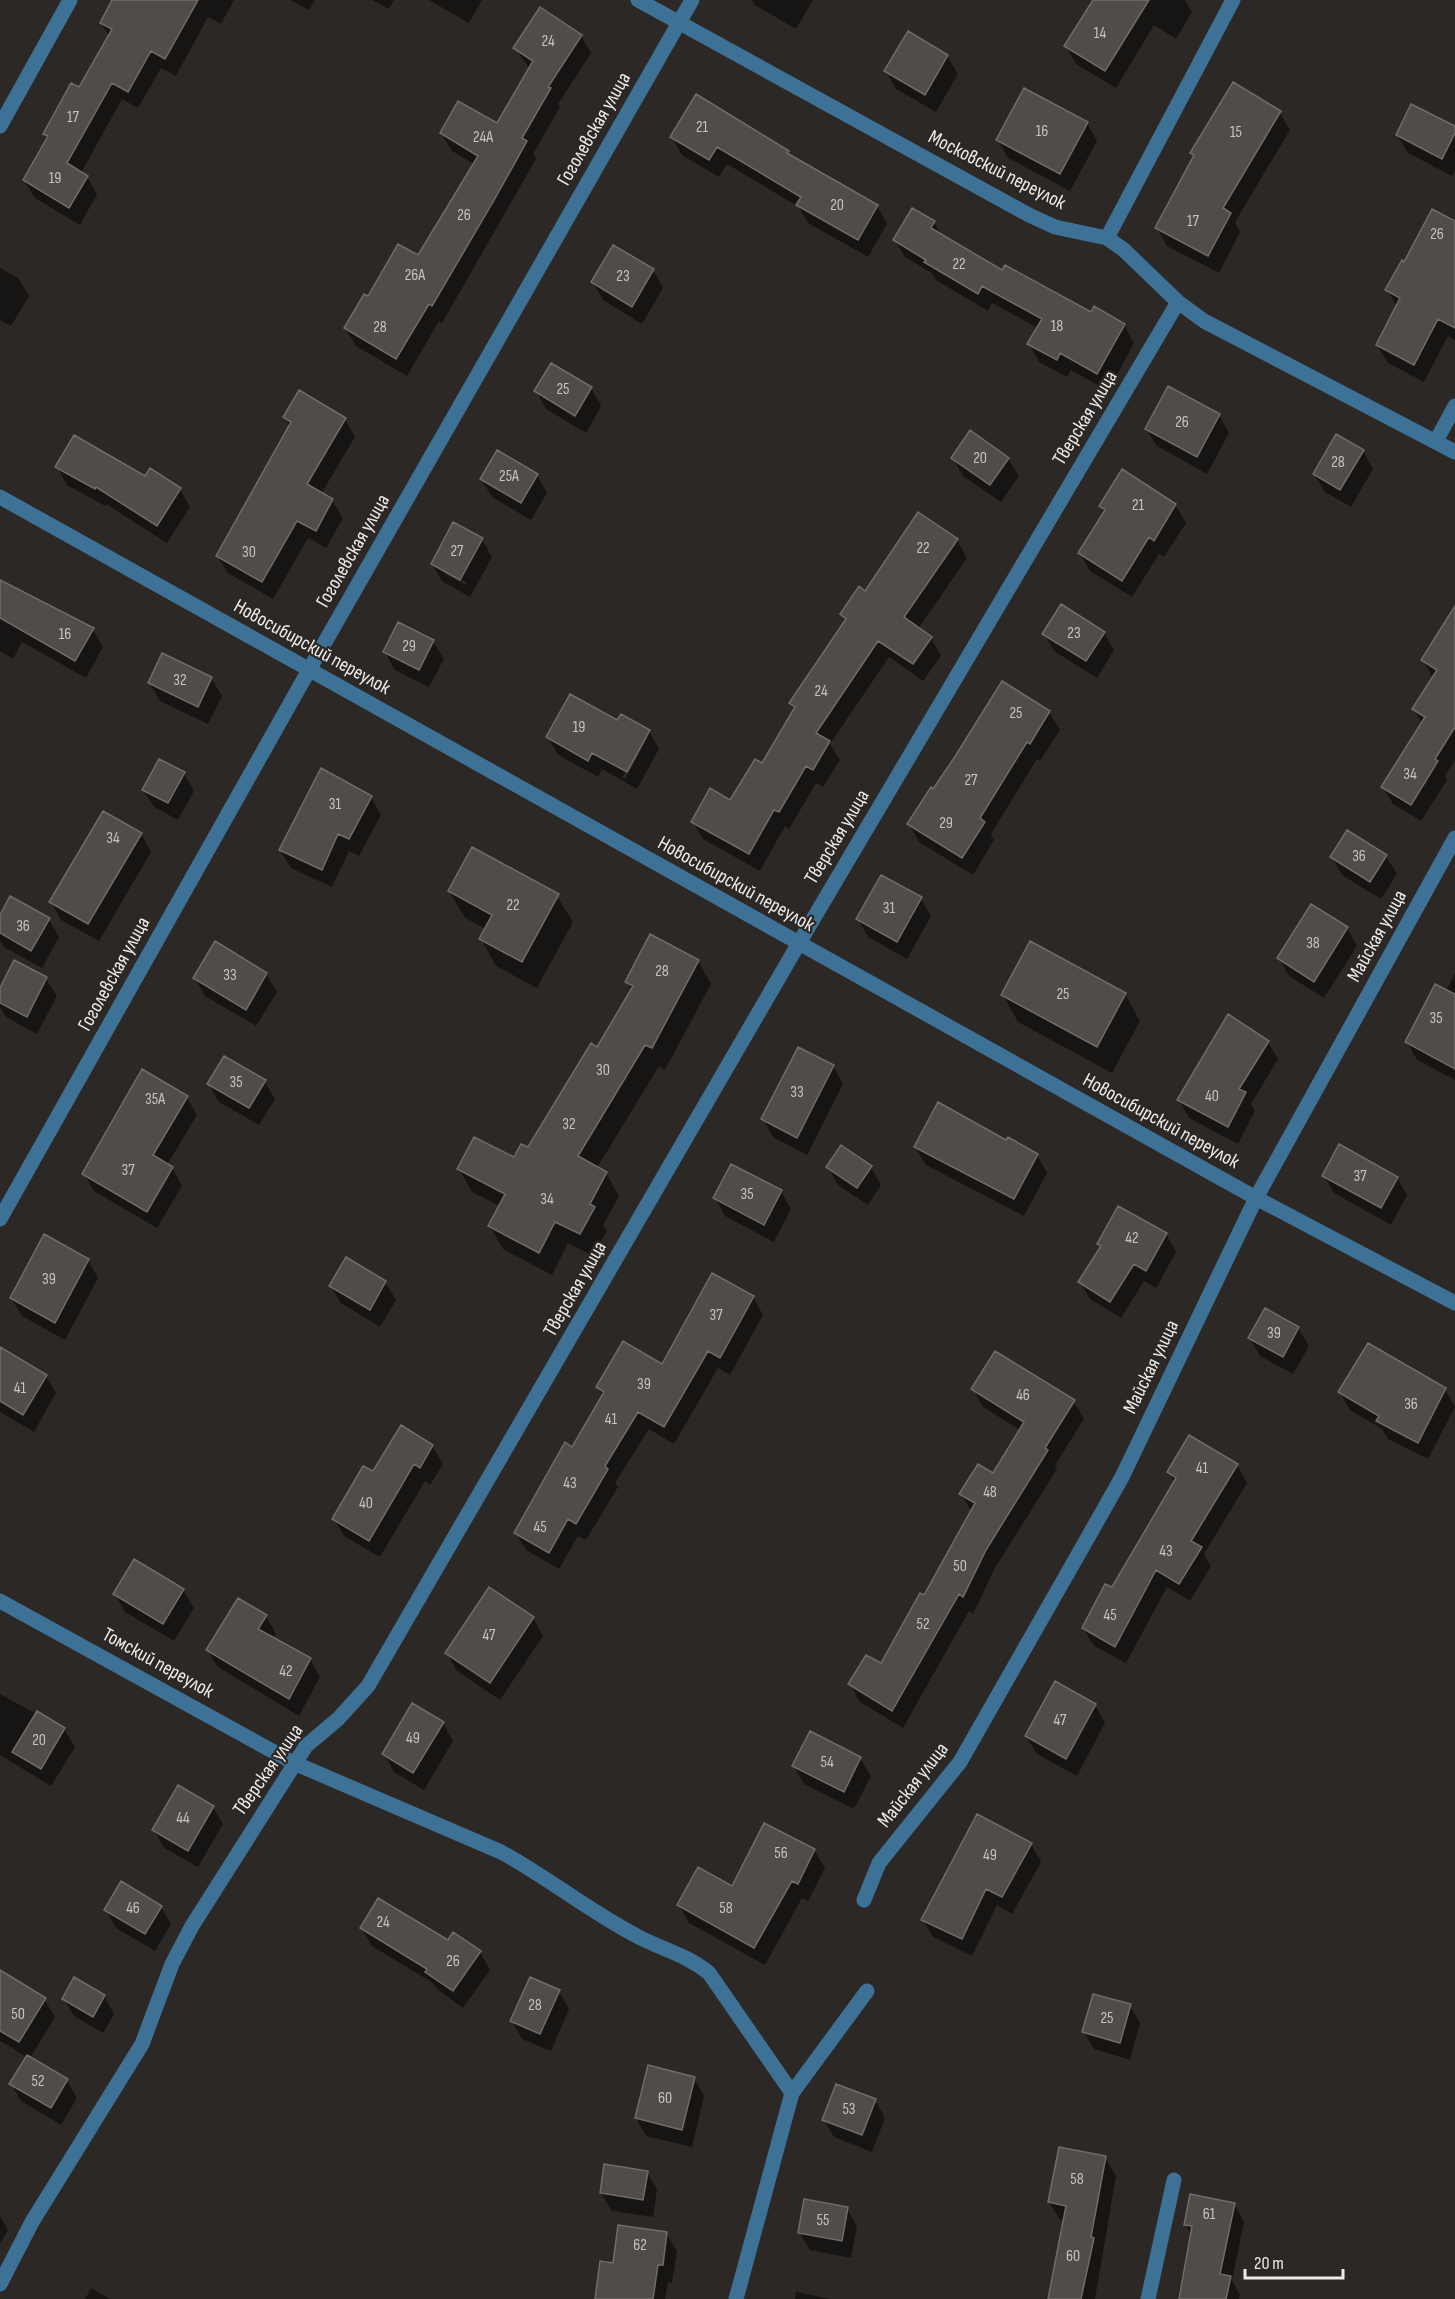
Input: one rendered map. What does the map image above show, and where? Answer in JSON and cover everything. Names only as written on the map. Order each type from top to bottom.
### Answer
[{"type":"street","points":[[0,126],[70,0]]},
{"type":"street","name":"Московский переулок","points":[[638,0],[1029,215],[1055,227],[1107,238],[1124,250],[1178,302],[1204,321],[1455,452]]},
{"type":"street","name":"Гоголевская улица","points":[[0,1219],[309,670],[693,0]]},
{"type":"street","points":[[1107,238],[1233,0]]},
{"type":"street","name":"Тверская улица","points":[[0,2284],[32,2222],[142,2044],[172,1964],[192,1926],[294,1763],[318,1734],[338,1719],[368,1686],[799,943],[1178,302]]},
{"type":"street","points":[[1436,441],[1455,406]]},
{"type":"street","name":"Новосибирский переулок","points":[[0,497],[1256,1198],[1455,1303]]},
{"type":"street","name":"Майская улица","points":[[864,1900],[879,1863],[960,1762],[1092,1532],[1122,1477],[1256,1198],[1455,838]]},
{"type":"street","name":"Томский переулок","points":[[0,1601],[294,1763],[501,1852],[637,1937],[692,1959],[709,1973],[792,2093]]},
{"type":"street","points":[[736,2299],[792,2093],[867,1991]]},
{"type":"street","points":[[1148,2299],[1174,2180]]},
{"type":"building","points":[[112,0],[198,0],[165,59],[151,51],[128,92],[112,83],[67,163],[88,176],[69,208],[23,180],[48,136],[43,134],[71,83],[79,87],[112,29],[100,23]]},
{"type":"building","points":[[1093,0],[1149,0],[1105,71],[1064,46]]},
{"type":"building","points":[[540,7],[582,35],[548,87],[551,88],[522,138],[527,141],[493,202],[432,306],[429,304],[396,359],[344,328],[364,294],[368,296],[398,244],[418,255],[478,156],[440,133],[458,101],[497,123],[533,61],[513,48]]},
{"type":"building","points":[[908,31],[948,55],[925,95],[884,71]]},
{"type":"building","points":[[1233,82],[1281,111],[1223,208],[1231,213],[1208,256],[1155,228],[1194,155],[1190,153]]},
{"type":"building","points":[[1024,88],[1088,122],[1060,174],[996,140]]},
{"type":"building","points":[[696,94],[789,151],[787,153],[878,205],[858,240],[796,205],[801,197],[717,147],[709,160],[670,137]]},
{"type":"building","points":[[1411,104],[1455,126],[1455,133],[1442,159],[1396,135]]},
{"type":"building","points":[[912,208],[935,221],[931,228],[1002,270],[1005,265],[1091,312],[1094,306],[1125,324],[1097,374],[1060,353],[1057,360],[1027,344],[1042,319],[982,286],[978,294],[924,262],[926,260],[893,240]]},
{"type":"building","points":[[1432,209],[1455,221],[1455,328],[1438,319],[1414,365],[1376,345],[1400,298],[1385,290],[1402,260],[1404,262]]},
{"type":"building","points":[[613,245],[654,269],[632,307],[591,282]]},
{"type":"building","points":[[551,363],[592,387],[575,416],[534,391]]},
{"type":"building","points":[[1168,386],[1220,414],[1197,457],[1145,429]]},
{"type":"building","points":[[299,390],[346,418],[307,484],[333,499],[316,531],[297,521],[262,582],[216,556],[291,422],[283,417]]},
{"type":"building","points":[[970,430],[1009,458],[990,485],[951,458]]},
{"type":"building","points":[[1336,434],[1364,450],[1340,490],[1313,474]]},
{"type":"building","points":[[74,435],[145,476],[150,468],[181,488],[157,526],[96,487],[95,489],[55,467]]},
{"type":"building","points":[[497,450],[538,474],[521,503],[480,479]]},
{"type":"building","points":[[1122,469],[1176,504],[1154,541],[1149,537],[1122,581],[1078,553],[1105,510],[1099,506]]},
{"type":"building","points":[[918,512],[958,539],[904,617],[932,637],[913,664],[878,641],[816,733],[830,741],[813,770],[806,766],[779,812],[774,810],[749,854],[691,822],[710,788],[730,800],[755,759],[762,763],[795,707],[789,703],[846,619],[840,614],[859,586],[865,591]]},
{"type":"building","points":[[453,522],[483,538],[460,580],[431,564]]},
{"type":"building","points":[[0,580],[94,628],[75,661],[0,618]]},
{"type":"building","points":[[1061,604],[1105,632],[1086,661],[1042,634]]},
{"type":"building","points":[[1455,606],[1455,727],[1435,759],[1438,761],[1411,805],[1381,787],[1425,717],[1412,709],[1437,670],[1421,660]]},
{"type":"building","points":[[398,622],[434,640],[419,670],[383,652]]},
{"type":"building","points":[[162,653],[212,677],[198,707],[148,683]]},
{"type":"building","points":[[1002,681],[1050,711],[1030,744],[1027,742],[980,818],[985,822],[962,858],[907,824],[931,787],[933,789],[956,755]]},
{"type":"building","points":[[570,694],[617,720],[621,714],[650,730],[627,772],[592,753],[588,761],[546,737]]},
{"type":"building","points":[[159,759],[185,772],[168,803],[142,790]]},
{"type":"building","points":[[321,768],[372,796],[349,839],[338,834],[322,870],[279,850]]},
{"type":"building","points":[[103,811],[142,833],[88,924],[49,902]]},
{"type":"building","points":[[1347,830],[1387,855],[1370,882],[1330,857]]},
{"type":"building","points":[[472,847],[559,894],[522,962],[479,939],[492,915],[448,891]]},
{"type":"building","points":[[881,875],[922,897],[897,942],[856,919]]},
{"type":"building","points":[[10,896],[50,918],[31,951],[0,933],[0,915]]},
{"type":"building","points":[[1311,904],[1348,927],[1314,982],[1277,958]]},
{"type":"building","points":[[650,934],[699,960],[652,1048],[645,1045],[578,1156],[607,1172],[590,1204],[595,1207],[580,1234],[555,1222],[539,1253],[488,1226],[505,1194],[457,1169],[474,1137],[514,1157],[521,1144],[528,1147],[591,1043],[597,1047],[633,986],[625,982]]},
{"type":"building","points":[[215,941],[267,973],[246,1010],[193,978]]},
{"type":"building","points":[[1030,941],[1126,993],[1097,1047],[1001,995]]},
{"type":"building","points":[[14,960],[47,977],[27,1017],[0,1003],[0,988]]},
{"type":"building","points":[[1435,984],[1455,994],[1455,1069],[1405,1042]]},
{"type":"building","points":[[1228,1014],[1269,1041],[1239,1089],[1246,1092],[1228,1127],[1177,1100]]},
{"type":"building","points":[[798,1047],[834,1065],[797,1138],[761,1119]]},
{"type":"building","points":[[224,1056],[266,1080],[249,1108],[207,1084]]},
{"type":"building","points":[[142,1069],[188,1096],[153,1155],[173,1167],[147,1212],[82,1174]]},
{"type":"building","points":[[938,1102],[1006,1140],[1008,1137],[1038,1154],[1014,1199],[914,1147]]},
{"type":"building","points":[[1339,1144],[1398,1177],[1381,1208],[1322,1176]]},
{"type":"building","points":[[841,1145],[872,1166],[857,1188],[826,1167]]},
{"type":"building","points":[[731,1164],[782,1190],[764,1225],[713,1198]]},
{"type":"building","points":[[1118,1206],[1167,1233],[1146,1271],[1134,1264],[1110,1302],[1078,1282],[1101,1246],[1097,1244]]},
{"type":"building","points":[[44,1234],[89,1259],[55,1323],[10,1298]]},
{"type":"building","points":[[346,1257],[386,1281],[370,1310],[329,1286]]},
{"type":"building","points":[[712,1273],[754,1296],[720,1358],[708,1351],[664,1427],[638,1412],[605,1466],[608,1469],[576,1524],[568,1519],[549,1553],[514,1533],[565,1442],[572,1447],[604,1392],[596,1387],[623,1341],[662,1364]]},
{"type":"building","points":[[1265,1308],[1299,1327],[1283,1357],[1248,1338]]},
{"type":"building","points":[[1368,1343],[1446,1388],[1418,1443],[1376,1421],[1379,1416],[1338,1392]]},
{"type":"building","points":[[0,1347],[47,1375],[23,1415],[0,1401]]},
{"type":"building","points":[[995,1351],[1075,1400],[1045,1448],[1048,1450],[986,1550],[963,1597],[959,1594],[892,1711],[848,1684],[866,1655],[881,1663],[920,1593],[924,1595],[975,1503],[959,1494],[978,1464],[993,1473],[1024,1422],[971,1389]]},
{"type":"building","points":[[401,1425],[433,1445],[420,1468],[414,1464],[369,1541],[332,1519],[363,1466],[373,1471]]},
{"type":"building","points":[[1189,1435],[1238,1464],[1191,1541],[1202,1547],[1179,1584],[1156,1570],[1115,1647],[1082,1628],[1105,1584],[1112,1587],[1176,1478],[1167,1472]]},
{"type":"building","points":[[134,1559],[184,1589],[163,1624],[113,1594]]},
{"type":"building","points":[[489,1587],[534,1617],[490,1683],[445,1653]]},
{"type":"building","points":[[238,1598],[267,1615],[258,1629],[311,1658],[289,1699],[206,1650]]},
{"type":"building","points":[[1055,1681],[1096,1704],[1066,1759],[1025,1736]]},
{"type":"building","points":[[412,1703],[444,1722],[413,1773],[382,1754]]},
{"type":"building","points":[[37,1711],[65,1728],[41,1769],[12,1752]]},
{"type":"building","points":[[810,1731],[861,1757],[844,1792],[792,1766]]},
{"type":"building","points":[[178,1785],[214,1806],[188,1851],[152,1830]]},
{"type":"building","points":[[977,1814],[1032,1843],[1002,1897],[986,1889],[962,1939],[921,1920]]},
{"type":"building","points":[[764,1823],[815,1849],[798,1884],[792,1881],[754,1948],[677,1905],[698,1867],[732,1886]]},
{"type":"building","points":[[121,1881],[162,1906],[145,1934],[104,1910]]},
{"type":"building","points":[[378,1898],[448,1940],[453,1932],[481,1951],[453,1991],[425,1972],[427,1969],[360,1928]]},
{"type":"building","points":[[0,1970],[46,1998],[19,2042],[0,2031]]},
{"type":"building","points":[[74,1977],[105,1995],[93,2017],[62,1999]]},
{"type":"building","points":[[530,1977],[560,1990],[540,2034],[510,2021]]},
{"type":"building","points":[[1093,1994],[1131,2004],[1120,2043],[1082,2032]]},
{"type":"building","points":[[27,2055],[68,2079],[51,2108],[9,2084]]},
{"type":"building","points":[[648,2065],[695,2077],[682,2130],[635,2118]]},
{"type":"building","points":[[836,2084],[876,2099],[862,2135],[822,2120]]},
{"type":"building","points":[[1059,2147],[1106,2156],[1091,2237],[1094,2238],[1081,2299],[1048,2299],[1066,2206],[1048,2202]]},
{"type":"building","points":[[604,2164],[648,2171],[643,2200],[600,2193]]},
{"type":"building","points":[[1190,2194],[1235,2203],[1220,2274],[1231,2276],[1226,2299],[1179,2299],[1192,2226],[1184,2225]]},
{"type":"building","points":[[804,2199],[848,2207],[842,2241],[798,2233]]},
{"type":"building","points":[[618,2225],[667,2232],[663,2265],[658,2265],[653,2299],[595,2299],[600,2261],[613,2263]]}]
